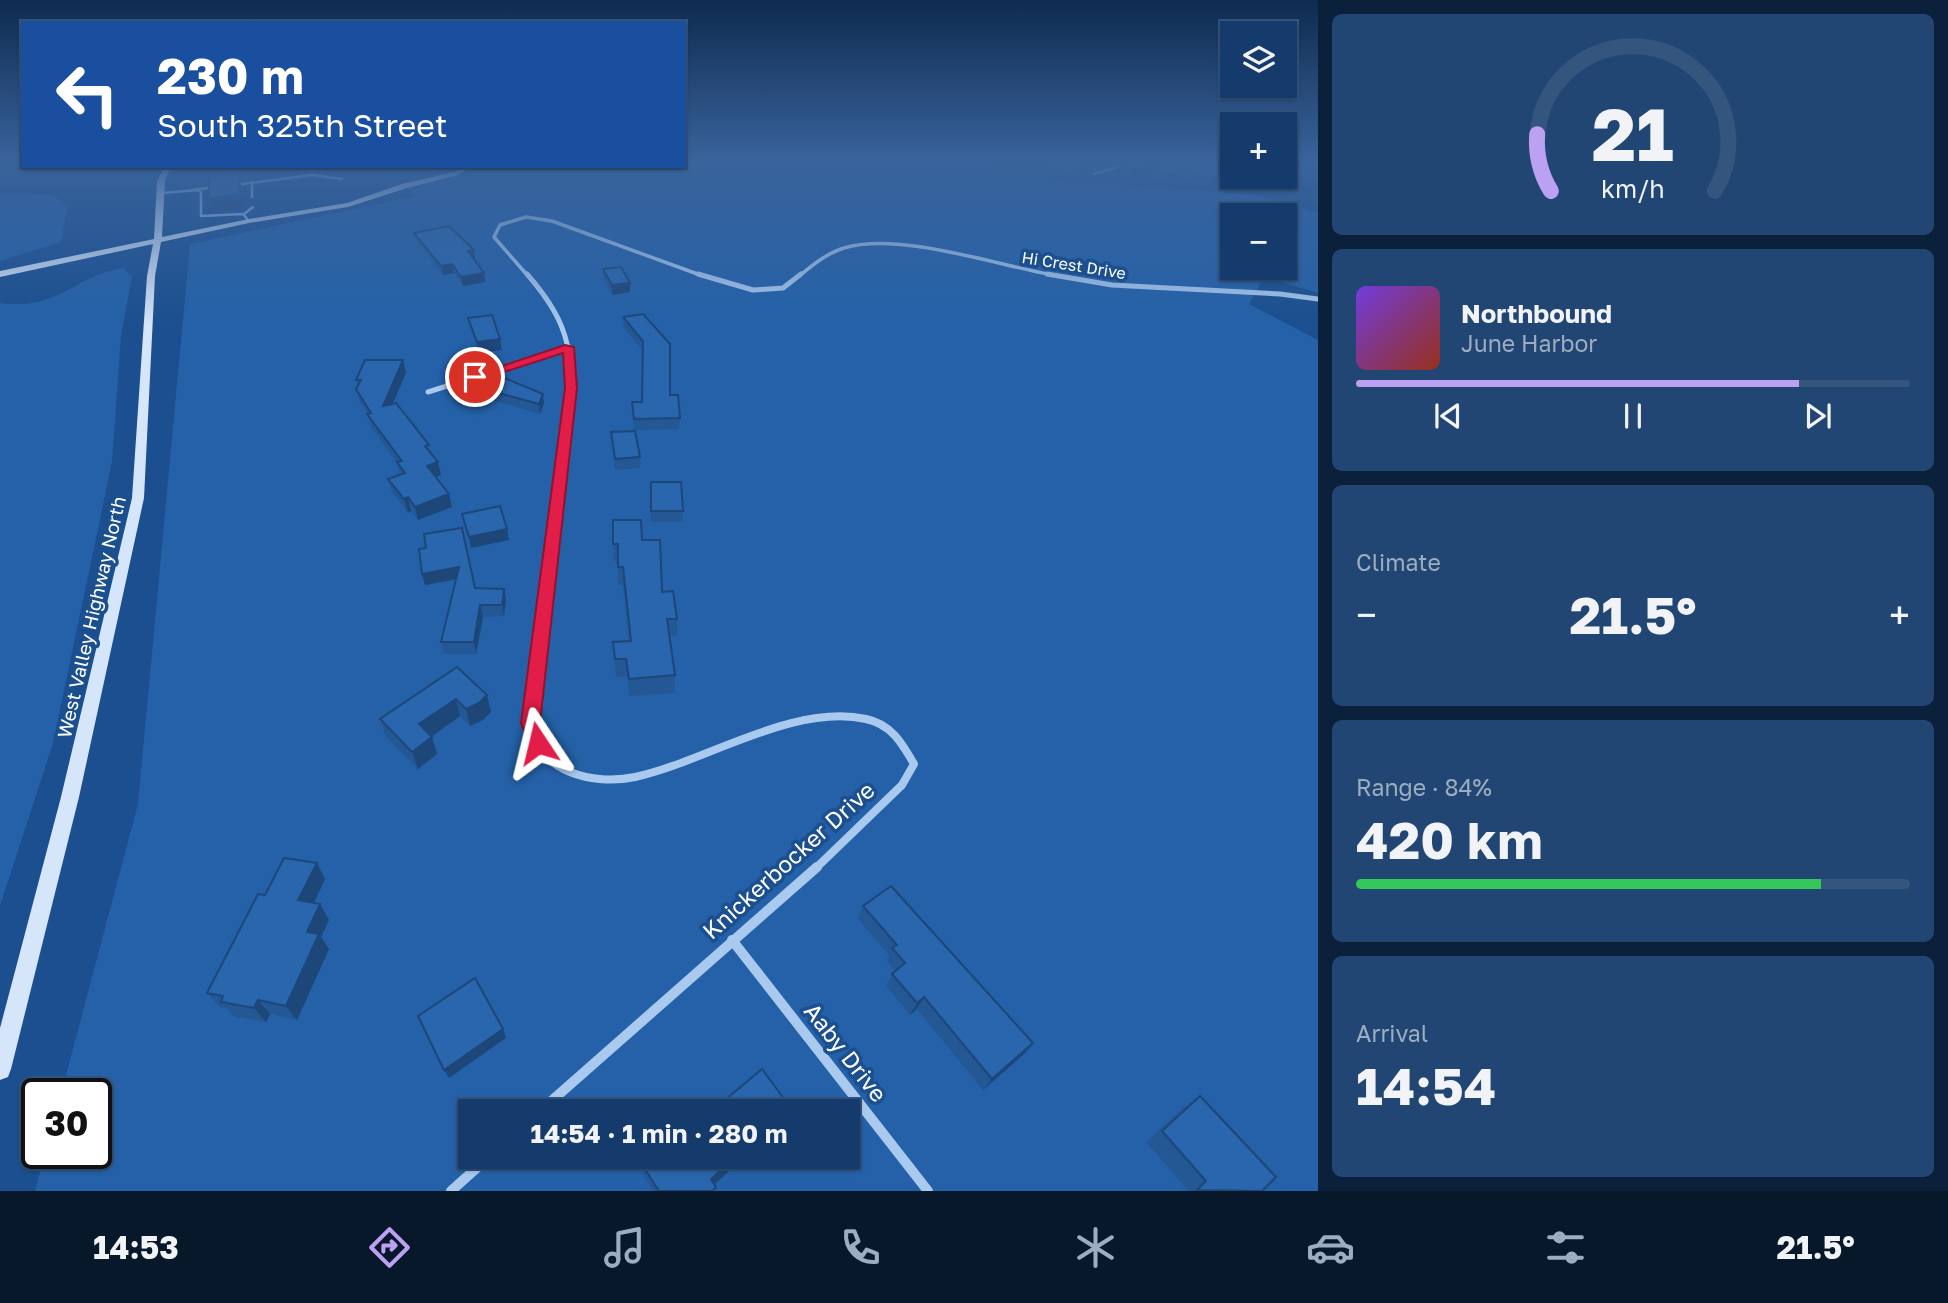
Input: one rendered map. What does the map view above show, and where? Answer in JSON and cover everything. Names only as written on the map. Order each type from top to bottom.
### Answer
[{"type":"main road","name":"West Valley Highway North","points":[[0,1069],[70,797],[138,498],[151,276],[159,216]]},
{"type":"main road","points":[[0,274],[257,216]]},
{"type":"street","name":"Hi Crest Drive","points":[[548,761],[530,723],[571,388],[569,347],[564,328],[549,302],[494,237],[502,223],[526,217],[552,221],[723,283],[753,290],[783,288],[828,254],[846,247],[880,242],[919,247],[1112,285],[1280,294],[1318,299]]},
{"type":"street","points":[[428,392],[569,347]]},
{"type":"street","name":"Knickerbocker Drive","points":[[548,761],[569,773],[602,778],[635,778],[801,721],[838,716],[867,718],[889,726],[908,744],[914,764],[902,785],[822,863],[553,1099]]},
{"type":"street","name":"Aaby Drive","points":[[732,940],[928,1191]]},
{"type":"street","points":[[451,1191],[476,1169]]},
{"type":"lane","points":[[201,216],[246,217]]},
{"type":"shaded area","points":[[0,216],[66,216],[61,242],[0,261]]},
{"type":"shaded area","points":[[324,216],[1220,216],[1220,280],[1262,280],[1249,304],[1318,340],[1318,1191],[35,1191],[41,1169],[112,1169],[112,1078],[65,1078],[138,804],[190,244]]},
{"type":"shaded area","points":[[1297,216],[1318,216],[1318,293],[1274,280],[1297,280]]},
{"type":"shaded area","points":[[123,268],[132,276],[121,336],[112,462],[53,743],[0,906],[0,303],[20,304],[52,298],[91,278]]},
{"type":"building","points":[[449,226],[474,250],[468,251],[484,273],[461,277],[452,264],[441,266],[414,233]]},
{"type":"building","points":[[621,267],[630,283],[612,285],[603,269]]},
{"type":"building","points":[[643,314],[670,344],[670,395],[678,395],[680,418],[634,419],[632,402],[642,402],[643,341],[623,317]]},
{"type":"building","points":[[492,315],[500,339],[477,342],[468,318]]},
{"type":"building","points":[[365,360],[403,360],[383,406],[396,403],[429,445],[425,446],[438,462],[427,466],[449,494],[415,507],[408,497],[404,499],[388,479],[405,473],[397,462],[402,461],[367,414],[371,413],[356,389],[361,380],[356,380]]},
{"type":"building","points":[[502,377],[543,394],[539,404],[480,388]]},
{"type":"building","points":[[635,431],[640,457],[615,459],[611,432]]},
{"type":"building","points":[[651,482],[681,482],[683,511],[651,511]]},
{"type":"building","points":[[500,506],[507,529],[469,537],[462,514]]},
{"type":"building","points":[[613,520],[641,520],[642,540],[660,540],[662,592],[673,591],[677,619],[667,619],[675,675],[629,679],[626,659],[615,659],[613,642],[631,641],[623,567],[618,567],[618,544],[613,544]]},
{"type":"building","points":[[462,528],[475,588],[504,589],[502,605],[480,605],[474,642],[441,642],[459,567],[422,574],[419,549],[426,548],[424,534]]},
{"type":"building","points":[[457,667],[487,695],[479,703],[466,709],[456,699],[419,724],[432,737],[412,752],[380,719]]},
{"type":"building","points":[[284,858],[317,863],[298,900],[320,904],[307,932],[319,934],[286,1006],[258,1000],[254,1008],[221,1002],[223,996],[207,993],[258,894],[265,895]]},
{"type":"building","points":[[891,886],[1033,1043],[992,1079],[924,997],[917,1003],[892,974],[905,963],[892,948],[897,945],[863,906]]},
{"type":"building","points":[[475,978],[503,1029],[444,1070],[418,1016]]},
{"type":"building","points":[[762,1069],[784,1099],[726,1099]]},
{"type":"building","points":[[1200,1096],[1276,1177],[1262,1191],[1197,1190],[1206,1181],[1162,1131]]},
{"type":"building","points":[[645,1169],[722,1169],[711,1179],[716,1187],[712,1191],[659,1191]]},
{"type":"route","points":[[475,377],[569,347],[571,388],[530,723],[538,743]]}]
